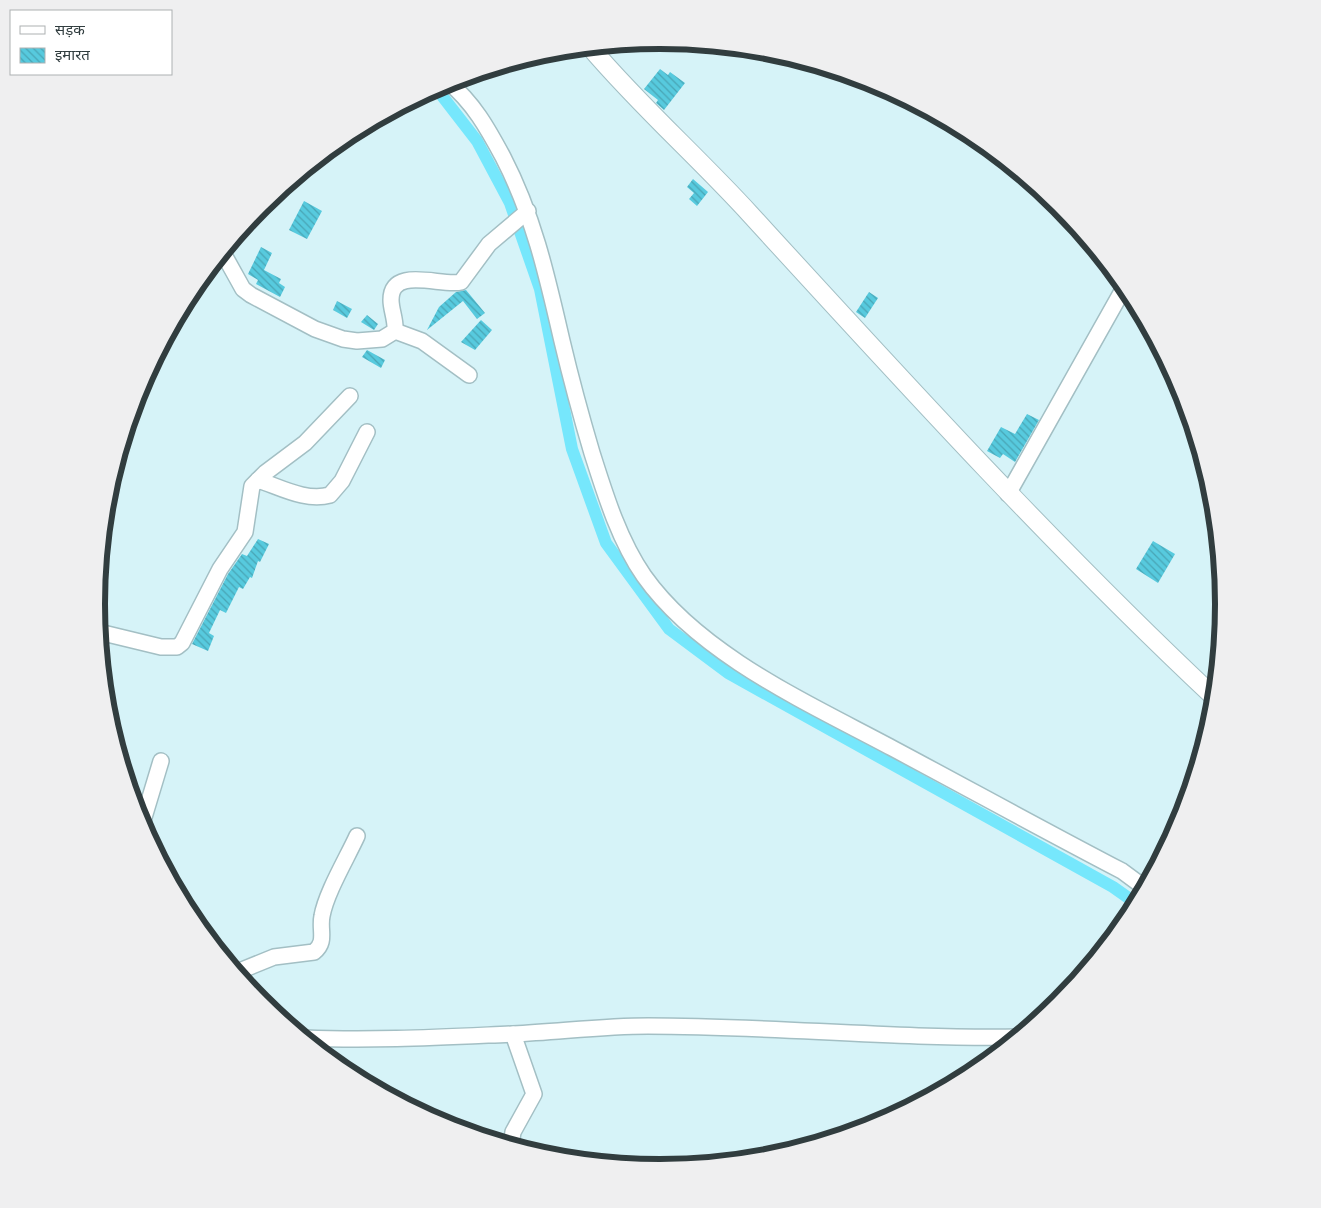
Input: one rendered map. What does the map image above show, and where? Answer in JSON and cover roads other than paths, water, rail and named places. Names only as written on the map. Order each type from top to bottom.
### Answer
[{"type":"street","points":[[595,53],[628,91],[743,207],[1008,494],[1208,692]]},
{"type":"street","points":[[455,88],[466,98],[493,138],[515,180],[542,252],[575,394],[603,488],[644,575],[672,609],[722,651],[832,717],[1122,871],[1140,884]]},
{"type":"street","points":[[395,331],[391,299],[397,284],[404,280],[461,282],[489,244],[526,213]]},
{"type":"street","points":[[226,259],[243,288],[251,295],[315,329],[343,339],[356,340],[382,339],[395,331]]},
{"type":"street","points":[[1008,494],[1121,294]]},
{"type":"street","points":[[395,331],[422,341],[469,376]]},
{"type":"street","points":[[106,634],[161,648],[172,649],[182,643],[216,577],[245,532],[249,519],[250,494],[258,480],[305,443],[350,396]]},
{"type":"street","points":[[258,480],[304,496],[314,498],[330,495],[342,481],[368,432]]},
{"type":"street","points":[[146,811],[161,761]]},
{"type":"street","points":[[243,970],[274,958],[314,952],[320,948],[324,907],[357,836]]},
{"type":"street","points":[[314,1038],[513,1034],[645,1026],[707,1026],[897,1036],[1008,1037]]},
{"type":"street","points":[[512,1139],[513,1132],[534,1094],[513,1034]]},
{"type":"waterway","points":[[441,94],[477,141],[510,203],[540,289],[572,449],[606,543],[669,629],[728,673],[1113,887],[1130,899]]}]
